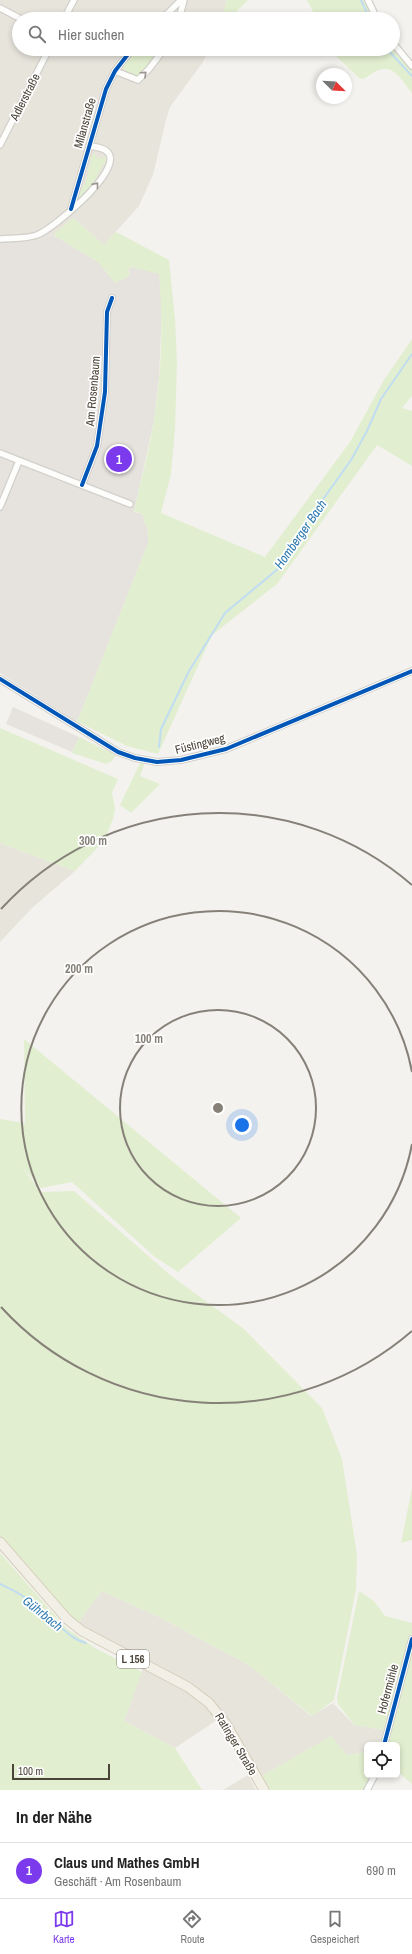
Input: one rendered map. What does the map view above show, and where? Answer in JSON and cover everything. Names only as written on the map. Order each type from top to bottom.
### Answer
[{"type":"main road","name":"Ratinger Straße","points":[[0,1542],[62,1614],[78,1628],[107,1646],[188,1687],[209,1703],[226,1724],[264,1790]]},
{"type":"street","points":[[68,12],[74,0]]},
{"type":"street","points":[[169,12],[181,0]]},
{"type":"street","points":[[181,12],[184,0]]},
{"type":"street","points":[[368,0],[374,12]]},
{"type":"street","points":[[0,8],[12,14]]},
{"type":"street","points":[[400,51],[412,66]]},
{"type":"street","name":"Adlerstraße","points":[[0,145],[45,56]]},
{"type":"street","name":"Milanstraße","points":[[71,209],[90,146],[99,108],[114,70],[126,56]]},
{"type":"street","points":[[114,70],[138,80],[159,56]]},
{"type":"street","name":"Milanstraße","points":[[0,239],[36,235],[49,228],[97,185],[108,166],[110,157],[109,153],[104,149],[90,146]]},
{"type":"street","name":"Am Rosenbaum","points":[[82,485],[97,446],[105,392],[107,312],[112,298]]},
{"type":"street","points":[[0,453],[130,504]]},
{"type":"street","points":[[0,507],[19,461]]},
{"type":"street","name":"Füstingweg","points":[[0,679],[118,752],[135,758],[157,762],[181,760],[226,749],[412,671]]},
{"type":"street","name":"Hofermühle","points":[[385,1742],[412,1639]]},
{"type":"street","points":[[367,1790],[374,1778]]},
{"type":"shaded area","points":[[0,0],[227,0],[224,12],[12,12],[12,56],[206,56],[170,107],[153,175],[139,206],[104,245],[73,218],[53,235],[38,240],[0,242]]},
{"type":"shaded area","points":[[53,235],[98,262],[115,282],[126,278],[130,274],[128,270],[131,267],[159,273],[162,308],[159,377],[154,420],[134,512],[142,514],[148,532],[148,543],[79,717],[76,721],[0,673],[0,242],[38,240]]},
{"type":"shaded area","points":[[13,707],[79,737],[72,752],[6,724]]},
{"type":"shaded area","points":[[0,843],[75,871],[32,908],[0,942]]},
{"type":"shaded area","points":[[102,1591],[163,1619],[249,1665],[311,1716],[333,1703],[354,1725],[384,1730],[381,1742],[364,1742],[364,1752],[347,1755],[330,1737],[262,1776],[249,1776],[256,1790],[223,1790],[248,1775],[217,1720],[175,1748],[124,1721],[145,1662],[77,1624]]},
{"type":"green space","points":[[227,0],[248,0],[236,12],[224,12]]},
{"type":"green space","points":[[307,0],[366,0],[372,12],[313,12]]},
{"type":"green space","points":[[400,54],[412,69],[412,93],[392,70],[383,69],[363,79],[359,78],[352,71],[352,68],[349,68],[336,56],[400,56]]},
{"type":"green space","points":[[130,56],[155,56],[142,73],[135,78],[125,72],[123,64]]},
{"type":"green space","points":[[96,152],[95,157],[103,159],[105,153],[107,154],[105,165],[103,164],[94,182],[84,193],[84,196],[77,201],[83,185],[85,185],[91,160],[89,159]]},
{"type":"green space","points":[[73,218],[104,245],[116,232],[169,260],[175,319],[177,363],[175,429],[171,474],[161,513],[265,557],[350,442],[384,380],[412,339],[412,396],[402,408],[412,411],[412,466],[377,445],[277,584],[212,635],[158,754],[127,746],[76,721],[79,717],[148,543],[148,532],[142,514],[134,511],[152,431],[159,383],[161,310],[159,274],[131,267],[128,270],[130,274],[126,278],[115,283],[98,262],[53,235]]},
{"type":"green space","points":[[0,728],[118,779],[112,793],[115,809],[107,834],[109,836],[75,871],[0,843]]},
{"type":"green space","points":[[79,737],[116,755],[112,761],[106,764],[72,753]]},
{"type":"green space","points":[[141,761],[145,762],[140,776],[160,784],[131,813],[120,805]]},
{"type":"green space","points":[[24,1039],[241,1218],[178,1272],[155,1257],[72,1182],[41,1188],[19,1163],[41,1192],[74,1191],[170,1275],[244,1329],[322,1408],[342,1459],[357,1555],[356,1590],[334,1700],[312,1716],[249,1665],[163,1619],[102,1591],[77,1624],[0,1537],[0,1119],[24,1123],[18,1140],[25,1122]]},
{"type":"green space","points":[[412,1488],[412,1540],[401,1543]]},
{"type":"green space","points":[[0,1553],[66,1628],[95,1648],[142,1672],[124,1721],[175,1748],[202,1790],[0,1790]]},
{"type":"green space","points":[[359,1591],[374,1601],[385,1616],[412,1623],[412,1784],[400,1774],[400,1742],[381,1742],[384,1730],[354,1725],[338,1704],[337,1698]]},
{"type":"green space","points":[[331,1736],[347,1755],[364,1752],[364,1778],[372,1778],[368,1781],[363,1790],[270,1790],[262,1776]]},
{"type":"waterway","name":"Homberger Bach","points":[[361,0],[367,12]]},
{"type":"waterway","name":"Homberger Bach","points":[[393,56],[412,76]]},
{"type":"waterway","name":"Homberger Bach","points":[[159,747],[161,729],[189,671],[225,613],[279,568],[314,512],[351,460],[367,431],[381,399],[412,354]]},
{"type":"waterway","name":"Gührbach","points":[[0,1584],[32,1602],[70,1635],[86,1643]]},
{"type":"cycle path","points":[[71,209],[106,89],[115,71],[127,56]]},
{"type":"cycle path","points":[[82,485],[97,446],[105,392],[107,312],[112,298]]},
{"type":"cycle path","points":[[0,679],[118,752],[135,758],[157,762],[181,760],[226,749],[412,671]]},
{"type":"cycle path","points":[[385,1742],[412,1639]]},
{"type":"place","name":"Claus und Mathes GmbH","points":[[119,459]]}]
